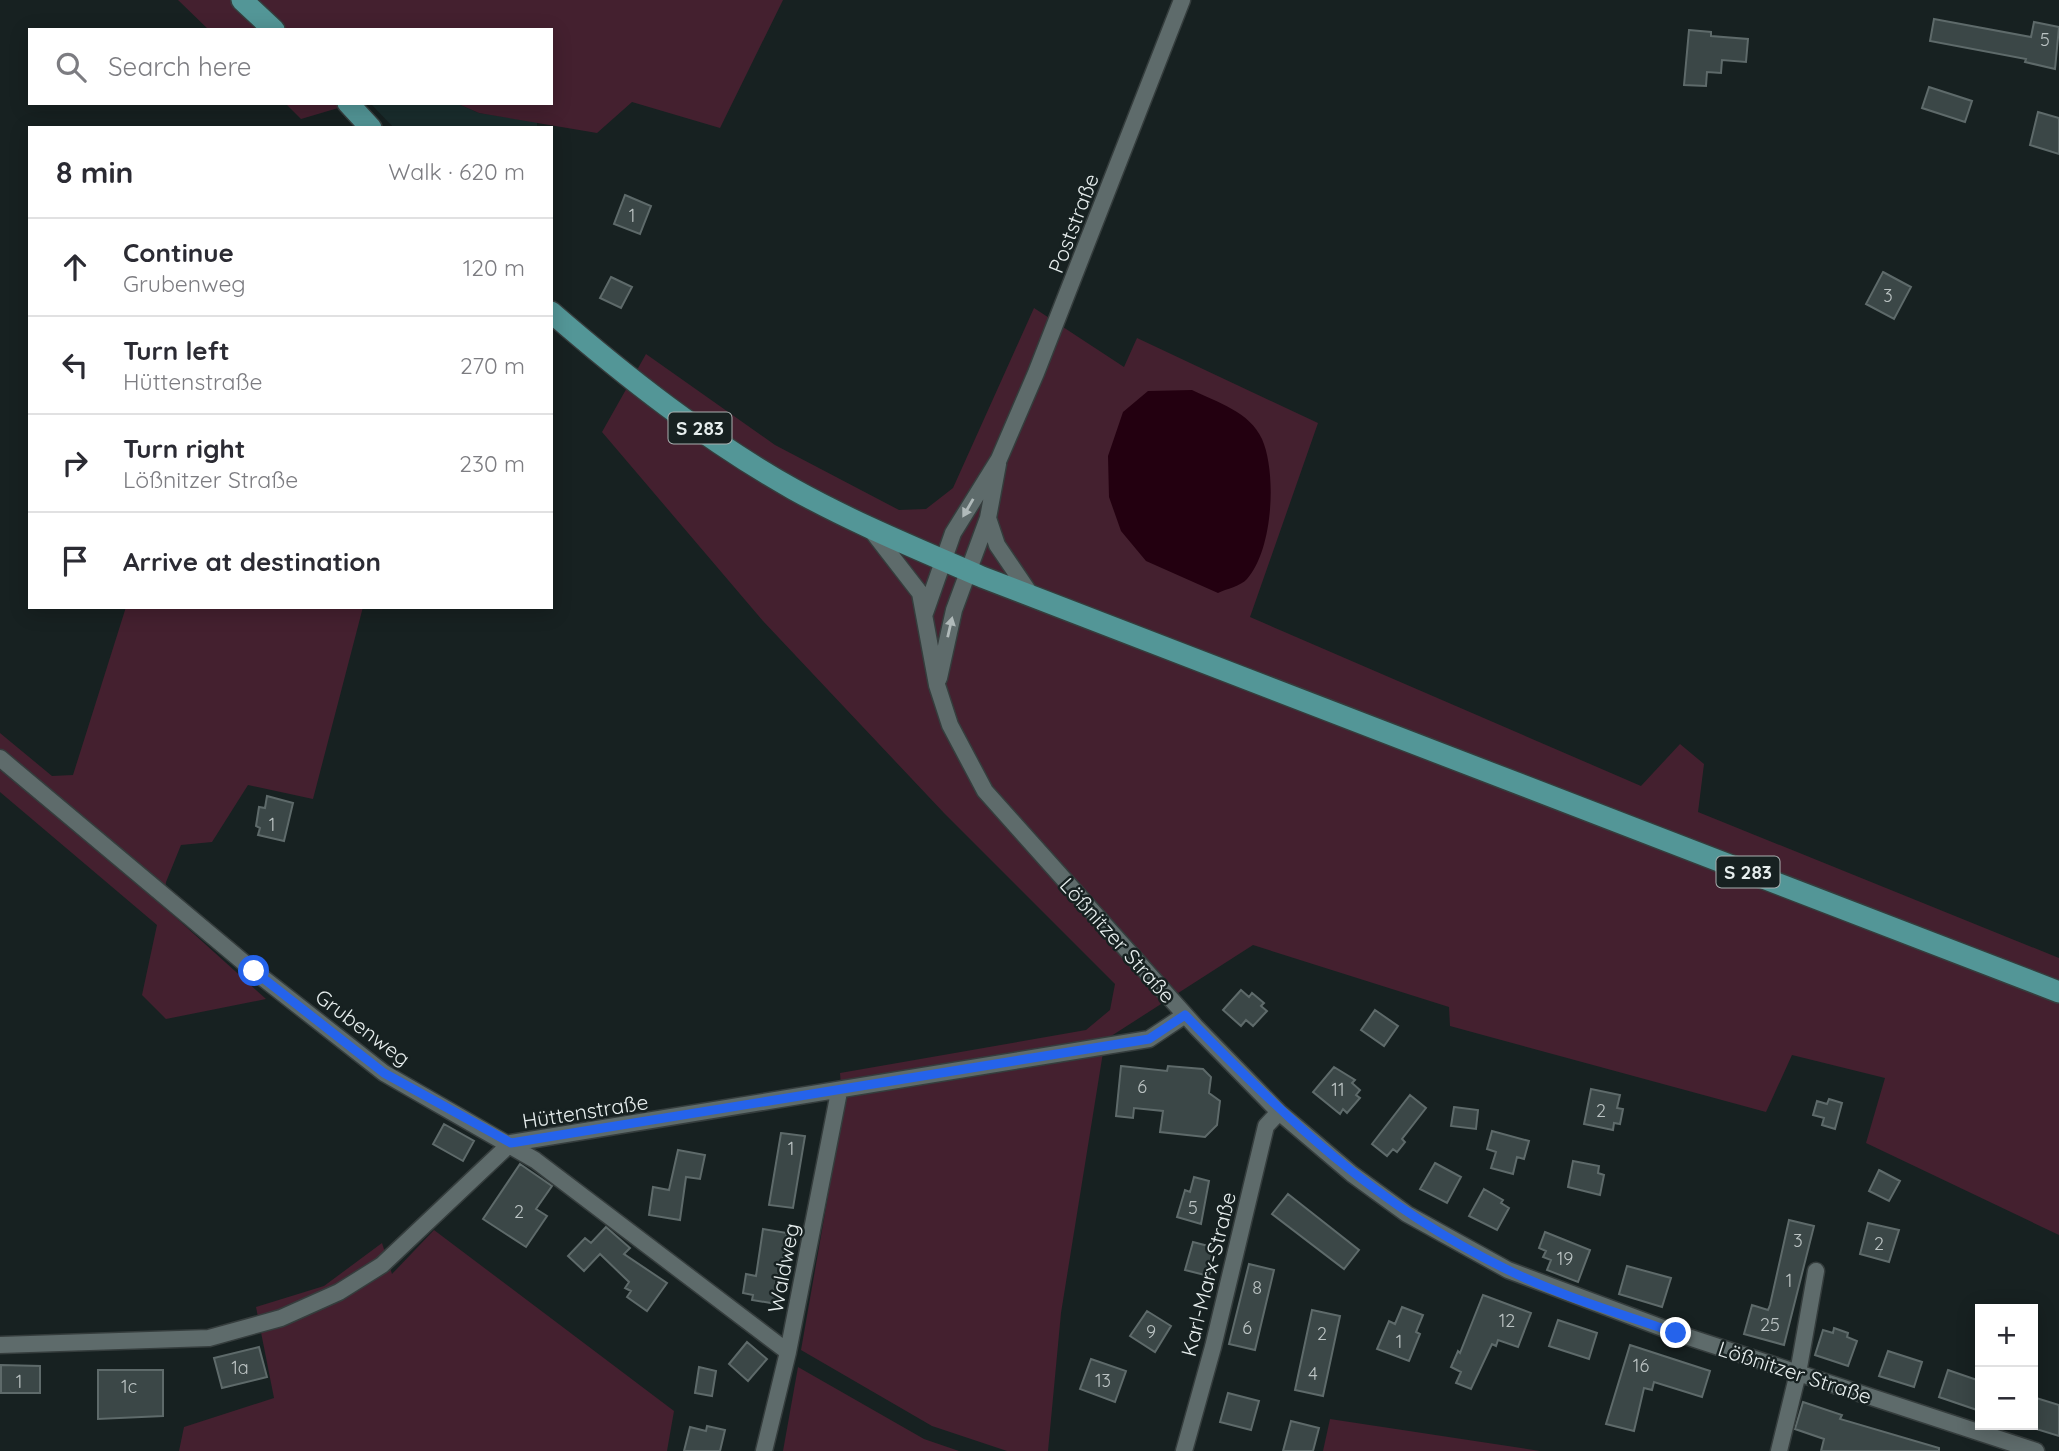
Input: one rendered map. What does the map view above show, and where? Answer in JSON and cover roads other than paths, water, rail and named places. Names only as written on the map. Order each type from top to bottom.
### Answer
[{"type":"main road","points":[[242,0],[272,28]]},
{"type":"main road","points":[[350,105],[369,126]]},
{"type":"main road","name":"S 283","points":[[553,314],[612,365],[695,426],[790,487],[870,529],[1031,595],[2059,992]]},
{"type":"street","name":"Poststraße","points":[[942,560],[967,509],[999,459],[1049,341],[1181,0]]},
{"type":"street","name":"Poststraße","points":[[967,570],[988,518],[999,459]]},
{"type":"street","points":[[988,518],[997,545],[1031,595]]},
{"type":"street","name":"Lößnitzer Straße","points":[[870,529],[920,593],[937,685],[950,725],[985,791],[1185,1015],[1279,1112],[1352,1174],[1407,1214],[1508,1270],[1591,1303],[2036,1451]]},
{"type":"street","name":"Lößnitzer Straße","points":[[925,613],[942,560]]},
{"type":"street","points":[[937,685],[967,570]]},
{"type":"street","name":"Grubenweg","points":[[0,758],[254,971],[384,1073],[511,1143],[788,1352]]},
{"type":"street","name":"Hüttenstraße","points":[[0,1345],[209,1338],[281,1318],[339,1292],[382,1265],[511,1143],[839,1092],[1149,1039],[1185,1015]]},
{"type":"street","name":"Waldweg","points":[[764,1451],[788,1352],[839,1092]]},
{"type":"street","name":"Karl-Marx-Straße","points":[[1184,1451],[1266,1126],[1279,1112]]},
{"type":"street","points":[[1779,1451],[1798,1373],[1816,1271]]}]
